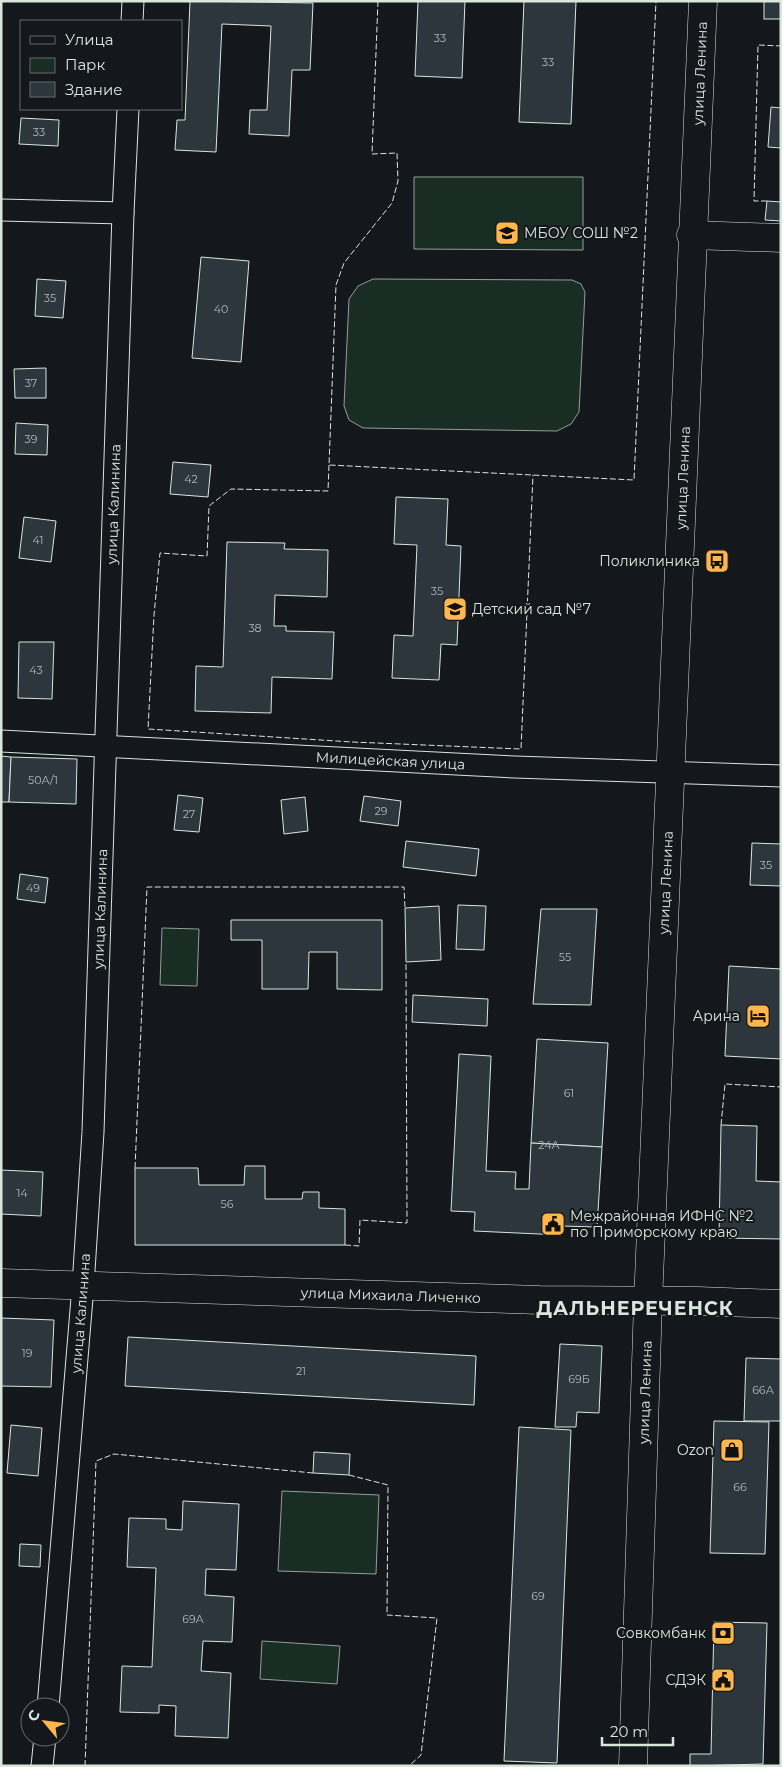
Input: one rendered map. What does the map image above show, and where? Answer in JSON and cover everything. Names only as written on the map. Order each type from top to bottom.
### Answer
[{"type":"main road","name":"улица Ленина","points":[[633,1766],[648,1302],[672,773],[691,235],[703,1]]},
{"type":"main road","points":[[691,235],[781,238]]},
{"type":"main road","name":"улица Михаила Личенко","points":[[1,1283],[648,1302],[698,1301],[781,1304]]},
{"type":"street","points":[[132,20],[133,1]]},
{"type":"street","name":"улица Калинина","points":[[49,1697],[83,1286],[97,1043],[122,213],[128,110]]},
{"type":"street","points":[[1,210],[122,213]]},
{"type":"street","name":"Милицейская улица","points":[[1,742],[672,773],[781,776]]},
{"type":"street","points":[[42,1766],[44,1747]]},
{"type":"green space","points":[[414,177],[583,177],[583,250],[414,249]]},
{"type":"green space","points":[[373,279],[572,280],[581,284],[585,292],[579,412],[571,424],[557,431],[363,428],[349,420],[344,406],[349,299],[358,286]]},
{"type":"green space","points":[[162,928],[199,929],[197,986],[160,985]]},
{"type":"green space","points":[[282,1491],[379,1495],[376,1574],[278,1571]]},
{"type":"green space","points":[[262,1641],[340,1646],[337,1684],[260,1679]]},
{"type":"building","points":[[190,1],[313,3],[310,70],[292,70],[289,136],[249,134],[250,110],[267,110],[271,26],[222,24],[216,152],[175,150],[177,120],[185,120]]},
{"type":"building","points":[[418,1],[465,1],[462,78],[415,76]]},
{"type":"building","points":[[524,1],[576,1],[571,124],[519,122]]},
{"type":"building","points":[[764,1],[781,1],[781,19],[764,19]]},
{"type":"building","points":[[771,107],[781,108],[781,148],[768,147]]},
{"type":"building","points":[[21,118],[59,120],[58,146],[19,144]]},
{"type":"building","points":[[767,201],[781,202],[781,221],[765,220]]},
{"type":"building","points":[[201,257],[249,261],[241,362],[192,358]]},
{"type":"building","points":[[37,279],[66,281],[63,318],[35,316]]},
{"type":"building","points":[[46,368],[46,398],[15,398],[14,369]]},
{"type":"building","points":[[16,423],[48,425],[47,455],[15,454]]},
{"type":"building","points":[[173,462],[211,465],[208,497],[170,494]]},
{"type":"building","points":[[396,497],[448,499],[446,545],[461,546],[457,645],[441,644],[439,680],[392,678],[394,635],[413,636],[417,545],[394,544]]},
{"type":"building","points":[[24,517],[56,521],[51,562],[19,558]]},
{"type":"building","points":[[227,542],[285,543],[284,549],[328,550],[327,597],[275,595],[274,626],[286,626],[286,631],[334,632],[332,679],[272,677],[271,713],[195,711],[196,666],[223,667]]},
{"type":"building","points":[[19,642],[54,642],[52,699],[18,698]]},
{"type":"building","points":[[1,756],[11,757],[9,802],[1,802]]},
{"type":"building","points":[[11,757],[77,759],[76,804],[9,802]]},
{"type":"building","points":[[178,795],[203,798],[199,832],[174,830]]},
{"type":"building","points":[[364,796],[401,801],[398,826],[360,821]]},
{"type":"building","points":[[305,797],[308,831],[284,834],[281,800]]},
{"type":"building","points":[[406,841],[479,849],[476,876],[403,867]]},
{"type":"building","points":[[752,843],[781,844],[781,886],[750,885]]},
{"type":"building","points":[[20,874],[48,878],[45,903],[17,899]]},
{"type":"building","points":[[458,905],[486,906],[484,950],[456,949]]},
{"type":"building","points":[[439,906],[441,960],[406,962],[405,908]]},
{"type":"building","points":[[541,909],[597,909],[591,1005],[533,1004]]},
{"type":"building","points":[[231,920],[382,920],[382,990],[337,989],[337,952],[309,952],[308,989],[262,989],[262,940],[231,940]]},
{"type":"building","points":[[729,966],[781,969],[781,1059],[725,1056]]},
{"type":"building","points":[[413,995],[488,999],[487,1026],[412,1022]]},
{"type":"building","points":[[537,1039],[608,1043],[602,1147],[531,1143]]},
{"type":"building","points":[[459,1054],[491,1056],[486,1171],[516,1172],[515,1189],[529,1189],[531,1143],[602,1147],[597,1227],[561,1226],[561,1235],[474,1231],[475,1212],[451,1211]]},
{"type":"building","points":[[721,1125],[757,1126],[756,1181],[781,1182],[781,1239],[719,1238]]},
{"type":"building","points":[[245,1166],[265,1166],[265,1199],[302,1199],[303,1192],[319,1192],[319,1208],[345,1209],[345,1245],[135,1245],[135,1168],[198,1168],[199,1185],[244,1185]]},
{"type":"building","points":[[1,1170],[43,1172],[41,1216],[1,1214]]},
{"type":"building","points":[[1,1318],[54,1320],[51,1387],[1,1386]]},
{"type":"building","points":[[128,1337],[476,1356],[474,1405],[125,1386]]},
{"type":"building","points":[[560,1344],[602,1346],[599,1413],[577,1412],[576,1427],[555,1427]]},
{"type":"building","points":[[746,1358],[781,1359],[781,1421],[744,1421]]},
{"type":"building","points":[[714,1421],[769,1422],[765,1554],[710,1553]]},
{"type":"building","points":[[11,1425],[42,1428],[38,1476],[7,1473]]},
{"type":"building","points":[[519,1427],[571,1430],[557,1763],[504,1761]]},
{"type":"building","points":[[314,1452],[350,1454],[349,1475],[313,1473]]},
{"type":"building","points":[[183,1501],[239,1504],[236,1570],[206,1569],[205,1595],[234,1597],[232,1642],[203,1641],[201,1671],[231,1673],[228,1738],[175,1736],[176,1706],[159,1705],[159,1713],[120,1712],[122,1666],[152,1667],[156,1568],[127,1567],[129,1518],[166,1519],[166,1529],[182,1530]]},
{"type":"building","points":[[20,1544],[41,1545],[40,1567],[19,1566]]},
{"type":"building","points":[[714,1622],[767,1623],[763,1764],[690,1766],[690,1754],[711,1754]]},
{"type":"fence","points":[[378,1],[372,154],[397,153],[398,181],[392,203],[344,263],[336,285],[329,465],[634,480],[656,1]]},
{"type":"fence","points":[[767,201],[754,201],[758,45],[781,46]]},
{"type":"fence","points":[[329,465],[328,491],[231,489],[209,506],[207,556],[160,553],[154,615],[148,729],[352,742],[521,749],[533,475]]},
{"type":"fence","points":[[135,1168],[147,887],[404,887],[405,908]]},
{"type":"fence","points":[[345,1245],[359,1246],[360,1220],[407,1223],[406,962]]},
{"type":"fence","points":[[721,1125],[725,1084],[781,1087]]},
{"type":"fence","points":[[85,1766],[96,1461],[114,1454],[313,1473]]},
{"type":"fence","points":[[349,1475],[388,1485],[387,1615],[437,1618],[421,1755],[409,1766]]},
{"type":"place","name":"МБОУ СОШ №2","points":[[507,233]]},
{"type":"place","name":"Поликлиника","points":[[717,561]]},
{"type":"place","name":"Детский сад №7","points":[[455,609]]},
{"type":"place","name":"Арина","points":[[758,1016]]},
{"type":"place","name":"Межрайонная ИФНС №2 по Приморскому краю","points":[[553,1224]]},
{"type":"place","name":"Ozon","points":[[732,1450]]},
{"type":"place","name":"Совкомбанк","points":[[723,1633]]},
{"type":"place","name":"СДЭК","points":[[723,1680]]},
{"type":"district","name":"ДАЛЬНЕРЕЧЕНСК","points":[[635,1308]]}]
